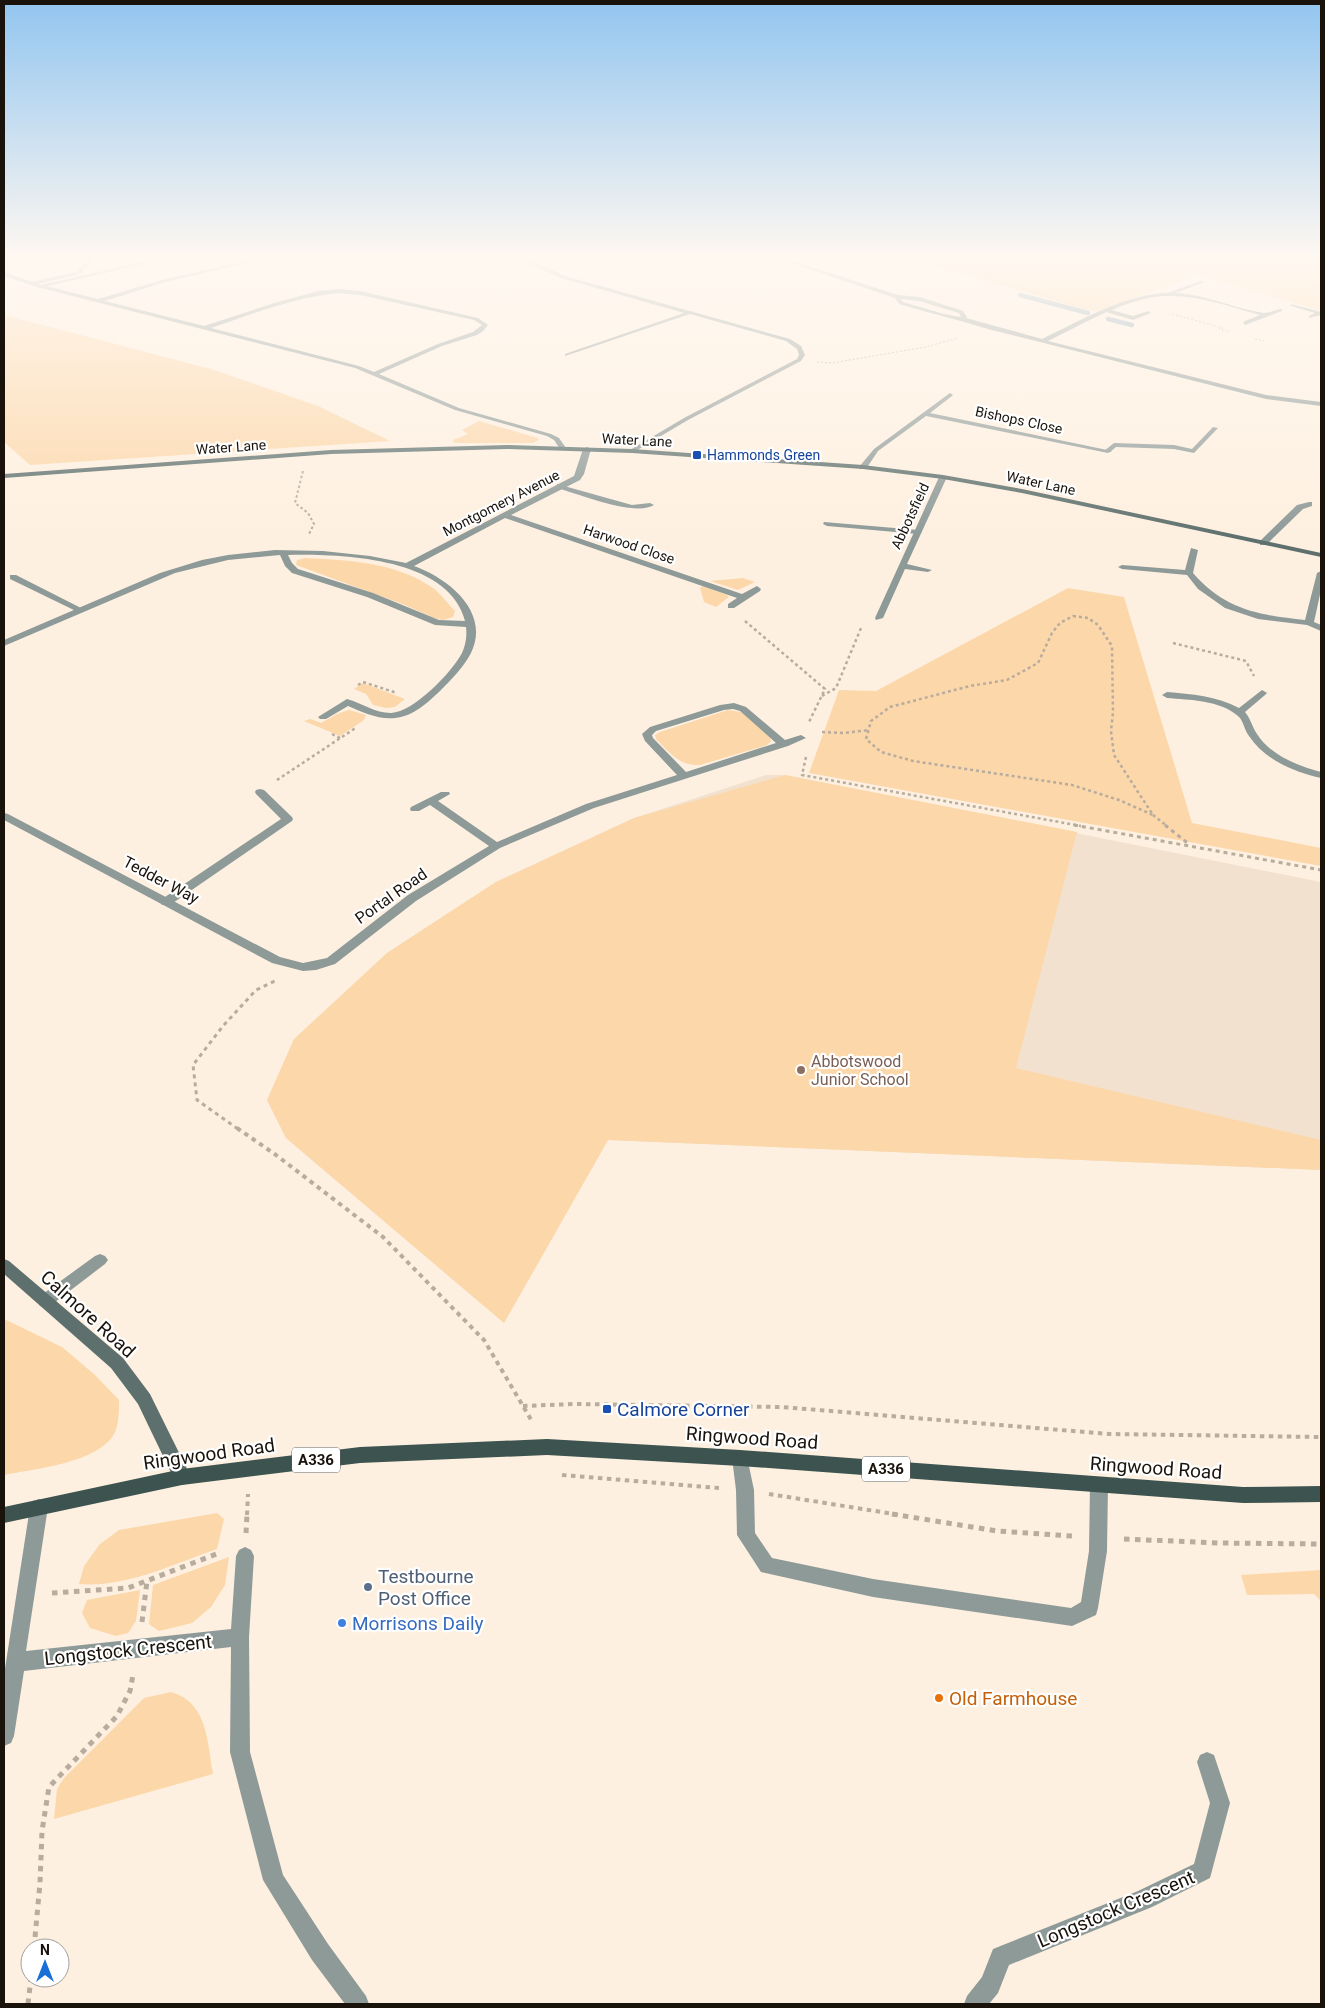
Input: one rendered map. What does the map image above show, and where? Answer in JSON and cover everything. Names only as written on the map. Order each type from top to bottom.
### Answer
[{"type":"main road","name":"Ringwood Road","points":[[4,1515],[182,1477],[360,1455],[547,1448],[740,1458],[1244,1496],[1321,1494]]},
{"type":"street","points":[[291,351],[376,373],[430,399],[457,409],[556,439],[562,448]]},
{"type":"street","points":[[376,373],[424,351]]},
{"type":"street","points":[[567,354],[577,351]]},
{"type":"street","points":[[632,451],[686,419],[799,360],[802,351]]},
{"type":"street","points":[[1082,351],[1266,397],[1321,404]]},
{"type":"street","points":[[862,467],[876,450],[950,395]]},
{"type":"street","name":"Bishops Close","points":[[925,414],[1108,451],[1114,445],[1174,447],[1194,451],[1215,428]]},
{"type":"street","name":"Water Lane","points":[[4,476],[307,454],[434,448],[562,448],[632,451],[862,467],[943,477],[1321,555]]},
{"type":"street","name":"Montgomery Avenue","points":[[409,565],[577,478],[580,474],[587,449]]},
{"type":"street","name":"Abbotsfield","points":[[878,618],[943,477]]},
{"type":"street","points":[[560,486],[632,507],[650,505]]},
{"type":"street","points":[[1264,543],[1300,507],[1309,504]]},
{"type":"street","name":"Harwood Close","points":[[505,516],[743,597]]},
{"type":"street","points":[[827,524],[918,532]]},
{"type":"street","points":[[1189,573],[1194,550]]},
{"type":"street","points":[[284,552],[288,564],[295,571],[370,596],[438,623],[470,624]]},
{"type":"street","points":[[4,643],[155,577],[183,568],[240,557],[284,552],[353,556],[409,565],[443,585],[459,598],[467,612],[471,637],[469,650],[461,664],[447,680],[412,710],[397,715],[377,713],[347,702]]},
{"type":"street","name":"Abbotsfield","points":[[902,566],[928,570]]},
{"type":"street","points":[[1122,567],[1189,573],[1208,594],[1241,612],[1309,623],[1321,628]]},
{"type":"street","points":[[1309,623],[1321,573]]},
{"type":"street","points":[[13,577],[81,610]]},
{"type":"street","points":[[731,606],[757,588]]},
{"type":"street","points":[[1240,712],[1262,693]]},
{"type":"street","points":[[323,717],[358,694]]},
{"type":"street","points":[[1167,694],[1207,701],[1240,712],[1258,743],[1272,755],[1294,766],[1321,774]]},
{"type":"street","points":[[683,775],[648,739],[647,734],[653,729],[723,707],[734,706],[743,709],[784,744]]},
{"type":"street","name":"Portal Road","points":[[304,969],[331,961],[412,898],[496,846],[590,806],[784,744],[803,735]]},
{"type":"street","points":[[166,902],[288,819],[260,792]]},
{"type":"street","points":[[415,809],[445,794]]},
{"type":"street","points":[[430,801],[496,846]]},
{"type":"street","name":"Tedder Way","points":[[4,816],[276,960],[304,969]]},
{"type":"street","points":[[45,1301],[100,1260]]},
{"type":"street","name":"Calmore Road","points":[[4,1265],[117,1363],[144,1399],[182,1477]]},
{"type":"street","points":[[740,1458],[745,1490],[746,1535],[767,1566],[874,1588],[1072,1617],[1089,1608],[1099,1538],[1099,1485]]},
{"type":"street","points":[[4,1736],[39,1507]]},
{"type":"street","points":[[245,1550],[240,1637],[240,1752],[274,1880],[320,1952],[358,2004]]},
{"type":"street","name":"Longstock Crescent","points":[[16,1662],[240,1637]]},
{"type":"street","name":"Longstock Crescent","points":[[975,2004],[990,1986],[1001,1958],[1144,1899],[1203,1871],[1220,1803],[1206,1762]]},
{"type":"path","points":[[799,360],[832,363],[904,351]]},
{"type":"path","points":[[302,552],[314,524],[308,513],[295,503],[307,454]]},
{"type":"path","points":[[731,606],[738,615],[825,689],[803,735],[807,751],[802,775],[1321,870]]},
{"type":"path","points":[[821,696],[836,688],[867,615],[878,618]]},
{"type":"path","points":[[1153,815],[1114,755],[1111,731],[1113,712],[1112,646],[1098,626],[1088,618],[1073,616],[1060,623],[1052,633],[1038,663],[1007,680],[970,686],[890,707],[871,721],[866,739],[881,752],[939,766],[1072,786],[1119,800],[1153,815],[1190,846]]},
{"type":"path","points":[[1173,643],[1246,661],[1262,693]]},
{"type":"path","points":[[260,792],[377,713]]},
{"type":"path","points":[[803,735],[869,730]]},
{"type":"path","points":[[304,969],[256,990],[223,1026],[193,1065],[197,1100],[276,1155],[383,1238],[484,1340],[547,1448]]},
{"type":"path","points":[[523,1406],[574,1404],[782,1407],[1109,1434],[1321,1437]]},
{"type":"path","points":[[26,1594],[97,1592],[128,1588],[245,1550],[250,1469]]},
{"type":"path","points":[[562,1475],[745,1490],[997,1531],[1099,1538],[1220,1543],[1321,1544]]},
{"type":"path","points":[[35,1938],[42,1831],[49,1787],[117,1716],[130,1691],[147,1581]]},
{"type":"path","points":[[28,2004],[29,1988]]},
{"type":"shaded area","points":[[4,351],[141,351],[211,369],[318,406],[390,441],[30,465],[4,442]]},
{"type":"shaded area","points":[[479,421],[538,438],[539,440],[533,443],[454,443],[453,440],[468,434],[462,430]]},
{"type":"shaded area","points":[[305,558],[371,564],[419,579],[436,590],[455,611],[453,617],[443,620],[434,618],[405,605],[296,565],[297,560]]},
{"type":"shaded area","points":[[743,578],[755,582],[738,590],[710,581]]},
{"type":"shaded area","points":[[703,586],[729,597],[716,607],[704,602],[700,588]]},
{"type":"shaded area","points":[[1068,588],[1124,597],[1192,823],[1321,848],[1321,866],[809,773],[839,690],[876,691]]},
{"type":"shaded area","points":[[363,683],[405,699],[395,707],[386,708],[373,705],[366,694],[354,689]]},
{"type":"shaded area","points":[[349,710],[366,715],[364,720],[340,736],[304,721],[310,719],[321,723]]},
{"type":"shaded area","points":[[728,710],[741,712],[770,736],[771,741],[767,745],[700,765],[693,765],[675,758],[656,739],[655,735],[660,732]]},
{"type":"shaded area","name":"Abbotswood Junior School","points":[[766,775],[785,775],[1321,882],[1321,1170],[608,1140],[504,1323],[286,1138],[267,1100],[294,1040],[387,953],[496,882],[634,818]]},
{"type":"shaded area","name":"Abbotswood Junior School","points":[[785,775],[1077,832],[1016,1068],[1321,1140],[1321,1170],[608,1140],[504,1323],[286,1138],[267,1100],[294,1039],[387,953],[496,882],[634,818]]},
{"type":"shaded area","points":[[4,1319],[62,1347],[95,1375],[119,1400],[117,1426],[114,1434],[106,1444],[94,1452],[64,1463],[4,1475]]},
{"type":"shaded area","points":[[217,1513],[224,1519],[217,1549],[132,1579],[97,1584],[79,1584],[84,1566],[100,1544],[119,1530]]},
{"type":"shaded area","points":[[229,1557],[225,1585],[211,1607],[192,1623],[159,1631],[149,1624],[153,1585]]},
{"type":"shaded area","points":[[1321,1570],[1321,1601],[1314,1594],[1247,1595],[1241,1575]]},
{"type":"shaded area","points":[[140,1590],[136,1621],[128,1633],[116,1636],[90,1628],[82,1613],[87,1600]]},
{"type":"shaded area","points":[[171,1692],[183,1697],[199,1714],[207,1736],[213,1774],[54,1819],[57,1789],[64,1778],[144,1698]]},
{"type":"place","name":"Hammonds Green","points":[[697,455]]},
{"type":"place","name":"Abbotswood Junior School","points":[[801,1070]]},
{"type":"place","name":"Calmore Corner","points":[[607,1409]]},
{"type":"place","name":"Testbourne Post Office","points":[[368,1587]]},
{"type":"place","name":"Morrisons Daily","points":[[342,1623]]},
{"type":"place","name":"Old Farmhouse","points":[[939,1698]]}]
